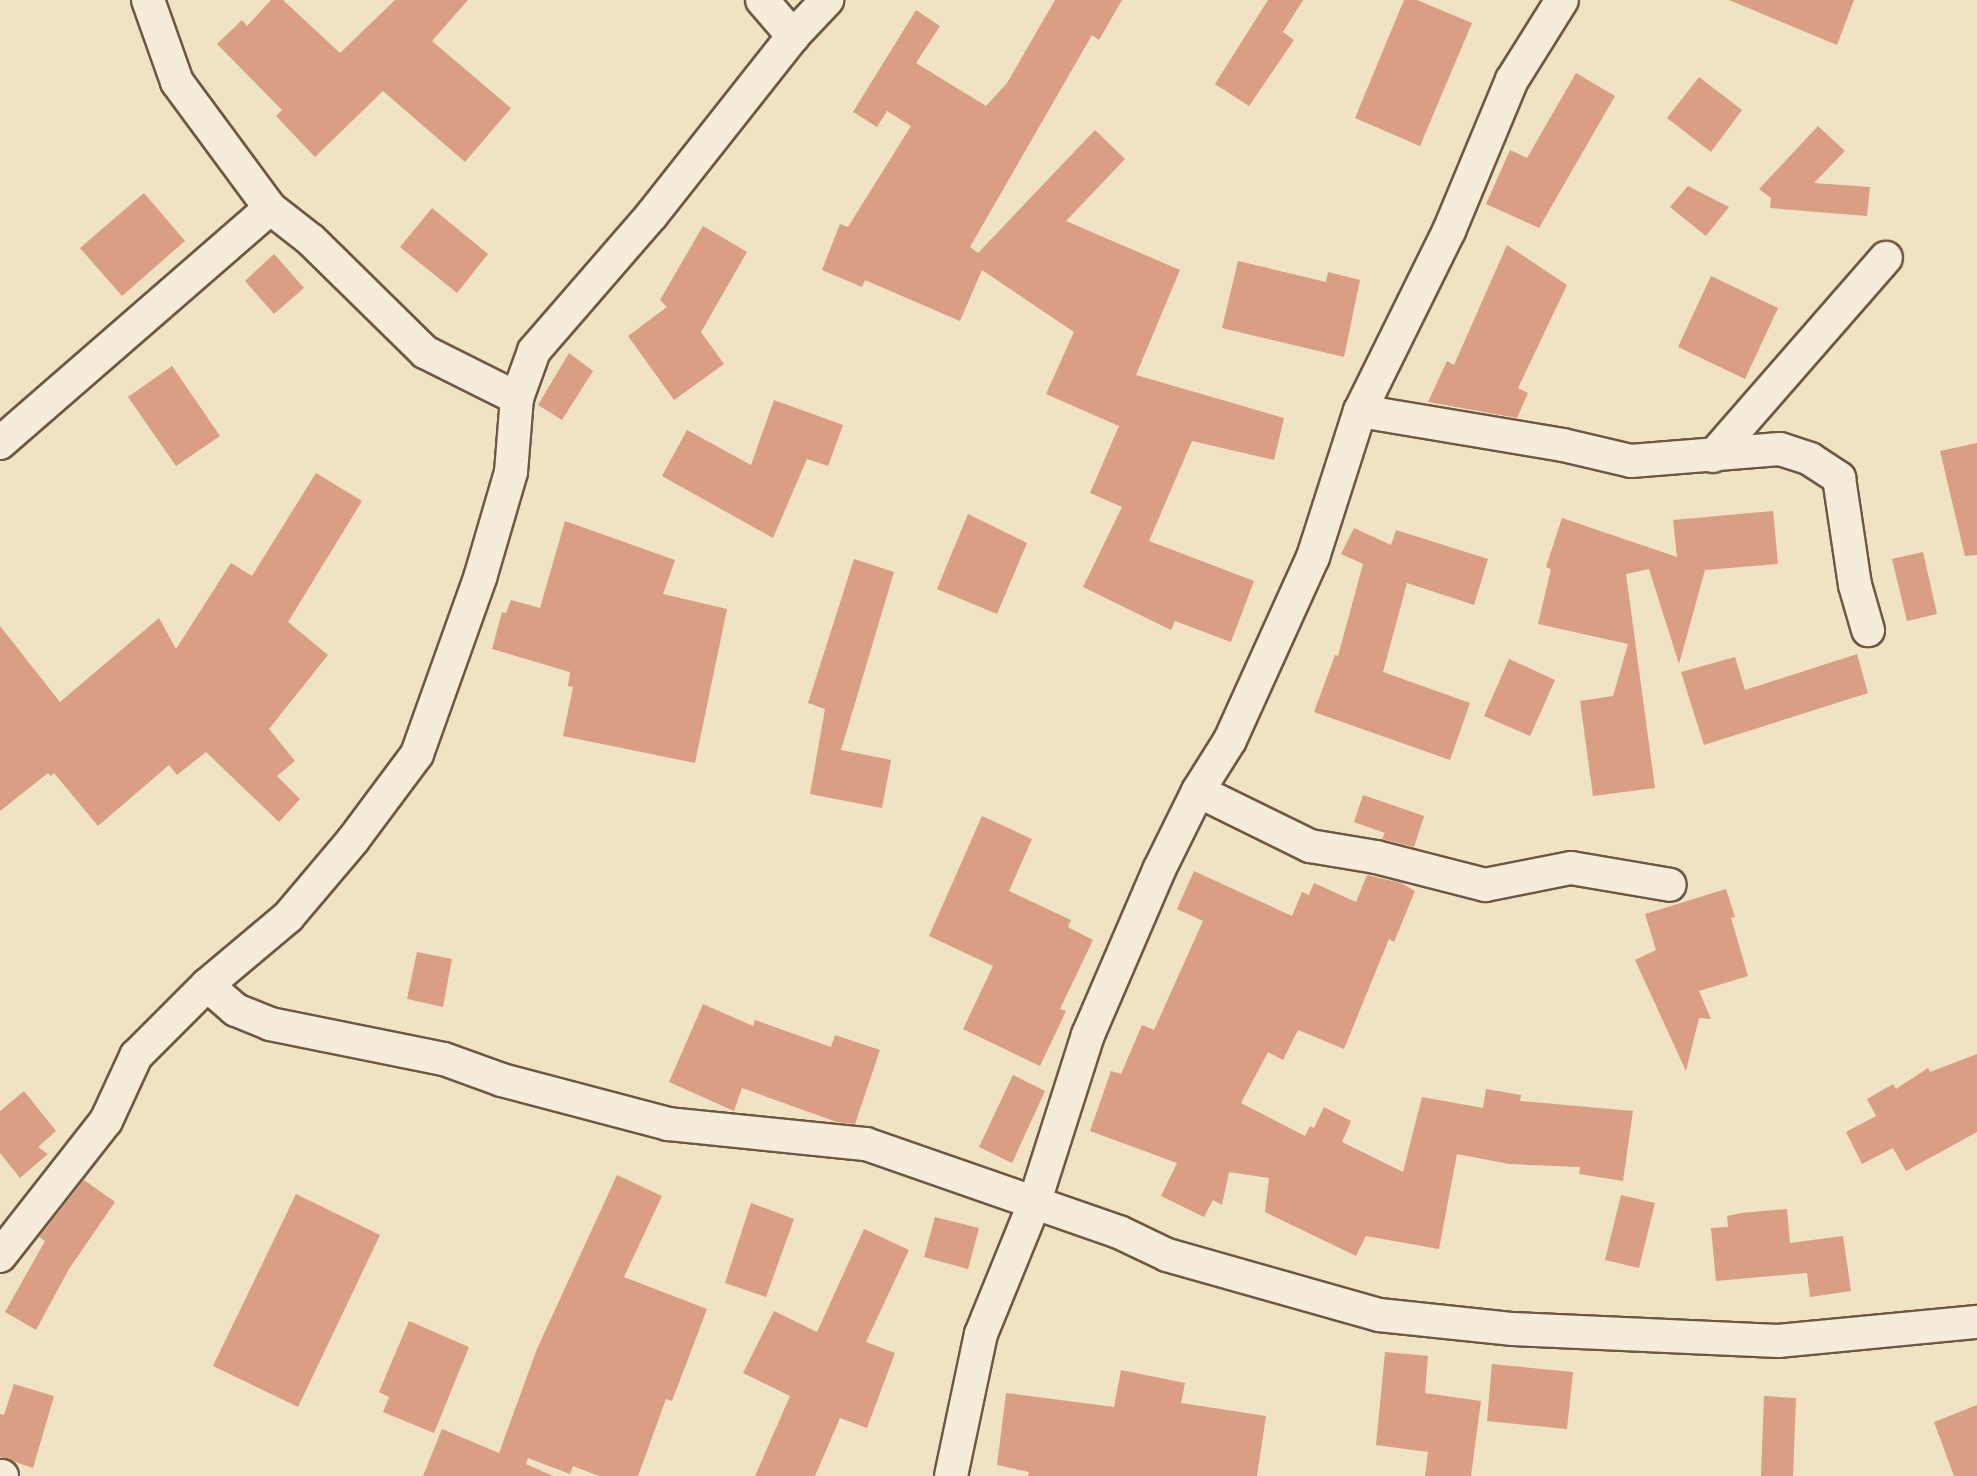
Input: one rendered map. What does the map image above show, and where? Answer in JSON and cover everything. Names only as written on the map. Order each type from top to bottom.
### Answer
[{"type":"street","points":[[148,0],[177,82],[270,208],[311,240],[425,352],[517,398]]},
{"type":"street","points":[[762,0],[793,36]]},
{"type":"street","points":[[0,1256],[106,1121],[136,1056],[207,985],[288,917],[353,840],[417,754],[480,578],[511,472],[517,398],[534,351],[651,216],[793,36],[827,0]]},
{"type":"street","points":[[951,1476],[981,1334],[1034,1204],[1088,1035],[1159,870],[1198,791],[1230,740],[1313,557],[1360,411],[1449,231],[1512,80],[1562,0]]},
{"type":"street","points":[[0,443],[270,208]]},
{"type":"street","points":[[1713,456],[1886,258]]},
{"type":"street","points":[[1360,411],[1563,445],[1631,461],[1780,449],[1810,459],[1839,478],[1855,585],[1868,630]]},
{"type":"street","points":[[1198,791],[1310,846],[1376,857],[1485,885],[1571,868],[1670,885]]},
{"type":"street","points":[[207,985],[236,1010],[270,1024],[444,1059],[502,1080],[668,1124],[866,1144],[1119,1232],[1167,1255],[1379,1315],[1513,1329],[1778,1341],[1977,1322]]},
{"type":"building","points":[[271,0],[283,0],[340,53],[395,0],[468,0],[432,41],[511,108],[465,162],[383,91],[315,157],[276,116],[282,110],[217,44],[242,20],[247,26]]},
{"type":"building","points":[[1055,0],[1122,0],[1099,40],[1092,35],[970,247],[978,253],[1095,130],[1125,159],[1066,221],[1180,270],[1136,375],[1284,418],[1274,460],[1192,441],[1149,541],[1254,581],[1231,642],[1175,621],[1171,630],[1083,587],[1122,507],[1090,493],[1119,426],[1046,394],[1074,332],[982,270],[960,321],[865,280],[862,287],[822,270],[840,224],[848,227],[911,126],[887,111],[877,127],[853,112],[916,10],[940,26],[916,63],[986,106],[1007,83]]},
{"type":"building","points":[[1268,0],[1303,0],[1283,32],[1294,40],[1249,106],[1215,84]]},
{"type":"building","points":[[1404,0],[1417,0],[1472,23],[1420,146],[1355,118]]},
{"type":"building","points":[[1729,0],[1854,0],[1837,45]]},
{"type":"building","points":[[1576,73],[1615,96],[1539,228],[1486,204],[1510,150],[1527,158]]},
{"type":"building","points":[[1699,77],[1742,110],[1711,152],[1667,118]]},
{"type":"building","points":[[1818,126],[1845,151],[1814,183],[1870,187],[1867,216],[1770,208],[1771,198],[1759,189]]},
{"type":"building","points":[[1688,186],[1729,207],[1706,236],[1670,207]]},
{"type":"building","points":[[144,193],[185,241],[122,296],[80,248]]},
{"type":"building","points":[[432,208],[488,254],[457,293],[400,247]]},
{"type":"building","points":[[703,226],[747,252],[701,332],[724,364],[674,400],[628,336],[667,307],[660,300]]},
{"type":"building","points":[[1507,245],[1567,285],[1518,388],[1528,393],[1517,418],[1428,402],[1447,361],[1454,365]]},
{"type":"building","points":[[274,254],[304,288],[274,314],[245,281]]},
{"type":"building","points":[[1238,261],[1326,282],[1328,272],[1360,280],[1344,357],[1222,328]]},
{"type":"building","points":[[1711,276],[1778,308],[1745,379],[1678,347]]},
{"type":"building","points":[[569,353],[593,371],[562,420],[538,405]]},
{"type":"building","points":[[172,366],[220,436],[176,466],[128,397]]},
{"type":"building","points":[[774,400],[843,425],[828,466],[807,459],[773,538],[662,476],[687,430],[751,465]]},
{"type":"building","points":[[1977,443],[1977,555],[1965,556],[1940,451]]},
{"type":"building","points":[[316,473],[362,501],[288,622],[328,655],[269,729],[295,761],[277,776],[300,799],[279,822],[206,752],[177,775],[169,765],[98,826],[54,773],[51,776],[48,773],[0,811],[0,626],[60,702],[159,618],[176,649],[231,563],[252,576]]},
{"type":"building","points":[[1773,511],[1778,564],[1705,570],[1679,664],[1649,569],[1626,574],[1655,788],[1593,796],[1580,701],[1613,696],[1628,644],[1538,624],[1551,569],[1546,567],[1562,518],[1677,557],[1673,520]]},
{"type":"building","points":[[968,514],[1027,543],[997,614],[937,589]]},
{"type":"building","points":[[565,521],[675,560],[663,594],[727,609],[695,763],[563,736],[573,687],[568,686],[570,672],[492,649],[502,612],[506,613],[511,600],[540,608]]},
{"type":"building","points":[[1354,528],[1391,545],[1396,530],[1488,559],[1474,605],[1407,583],[1383,672],[1470,703],[1450,760],[1314,712],[1335,655],[1338,656],[1363,564],[1341,554]]},
{"type":"building","points":[[1923,552],[1937,614],[1907,621],[1892,559]]},
{"type":"building","points":[[854,559],[894,572],[841,750],[891,760],[882,808],[810,794],[825,709],[808,703]]},
{"type":"building","points":[[1857,654],[1868,693],[1704,745],[1681,672],[1735,657],[1745,690]]},
{"type":"building","points":[[1509,659],[1555,680],[1530,736],[1484,716]]},
{"type":"building","points":[[1363,795],[1424,816],[1414,847],[1382,839],[1385,833],[1354,822]]},
{"type":"building","points":[[982,816],[1032,839],[1009,891],[1071,920],[1068,927],[1093,940],[1060,1009],[1066,1011],[1040,1066],[963,1029],[993,966],[929,936]]},
{"type":"building","points":[[1194,871],[1292,916],[1302,892],[1309,895],[1314,883],[1356,902],[1367,875],[1401,883],[1415,891],[1394,942],[1389,939],[1344,1049],[1298,1030],[1283,1060],[1268,1052],[1241,1103],[1305,1136],[1310,1126],[1314,1128],[1324,1107],[1351,1121],[1342,1142],[1403,1172],[1422,1097],[1483,1108],[1486,1089],[1521,1095],[1520,1101],[1633,1111],[1623,1181],[1579,1174],[1580,1167],[1509,1164],[1457,1154],[1439,1249],[1366,1236],[1356,1256],[1265,1212],[1269,1178],[1229,1172],[1222,1205],[1213,1200],[1204,1217],[1161,1196],[1177,1163],[1090,1131],[1111,1071],[1121,1074],[1142,1025],[1154,1030],[1203,921],[1177,909]]},
{"type":"building","points":[[1726,889],[1748,976],[1699,991],[1711,1019],[1699,1018],[1686,1071],[1635,960],[1656,950],[1645,914]]},
{"type":"building","points":[[417,952],[452,959],[443,1007],[407,999]]},
{"type":"building","points":[[703,1004],[753,1026],[755,1020],[831,1047],[835,1035],[880,1050],[855,1124],[837,1122],[742,1088],[734,1111],[669,1082]]},
{"type":"building","points":[[1977,1054],[1977,1132],[1906,1171],[1893,1148],[1862,1164],[1846,1132],[1876,1116],[1867,1099],[1893,1084],[1896,1089],[1928,1068],[1930,1072]]},
{"type":"building","points":[[1013,1075],[1045,1091],[1012,1163],[979,1147]]},
{"type":"building","points":[[24,1091],[56,1131],[38,1147],[48,1154],[20,1178],[0,1153],[0,1111]]},
{"type":"building","points":[[617,1175],[662,1196],[624,1277],[707,1309],[672,1401],[666,1399],[638,1476],[599,1476],[573,1466],[570,1474],[528,1458],[526,1464],[553,1476],[423,1476],[442,1429],[499,1453],[537,1349]]},
{"type":"building","points":[[84,1180],[115,1202],[69,1269],[36,1330],[5,1312],[45,1241],[39,1237]]},
{"type":"building","points":[[296,1194],[380,1235],[298,1407],[213,1366]]},
{"type":"building","points":[[1621,1195],[1655,1203],[1639,1268],[1605,1260]]},
{"type":"building","points":[[751,1203],[794,1219],[766,1297],[725,1283]]},
{"type":"building","points":[[1787,1209],[1790,1243],[1843,1236],[1851,1291],[1810,1297],[1807,1273],[1716,1281],[1711,1228],[1728,1227],[1727,1216]]},
{"type":"building","points":[[935,1217],[979,1228],[968,1269],[924,1257]]},
{"type":"building","points":[[864,1229],[909,1250],[866,1342],[895,1353],[867,1428],[840,1418],[815,1476],[755,1476],[790,1396],[743,1373],[774,1311],[817,1332]]},
{"type":"building","points":[[409,1321],[469,1347],[434,1433],[383,1412],[389,1397],[379,1392]]},
{"type":"building","points":[[1385,1352],[1428,1356],[1425,1393],[1481,1401],[1471,1476],[1425,1476],[1428,1452],[1376,1445]]},
{"type":"building","points":[[1492,1364],[1573,1372],[1567,1429],[1487,1421]]},
{"type":"building","points":[[1121,1370],[1185,1383],[1181,1403],[1266,1416],[1257,1476],[1028,1476],[1029,1472],[997,1465],[1006,1393],[1114,1407]]},
{"type":"building","points":[[14,1384],[54,1396],[33,1468],[0,1457],[0,1414],[4,1415]]},
{"type":"building","points":[[1764,1396],[1796,1398],[1793,1476],[1761,1476]]},
{"type":"building","points":[[1977,1405],[1977,1476],[1954,1476],[1934,1422]]}]
